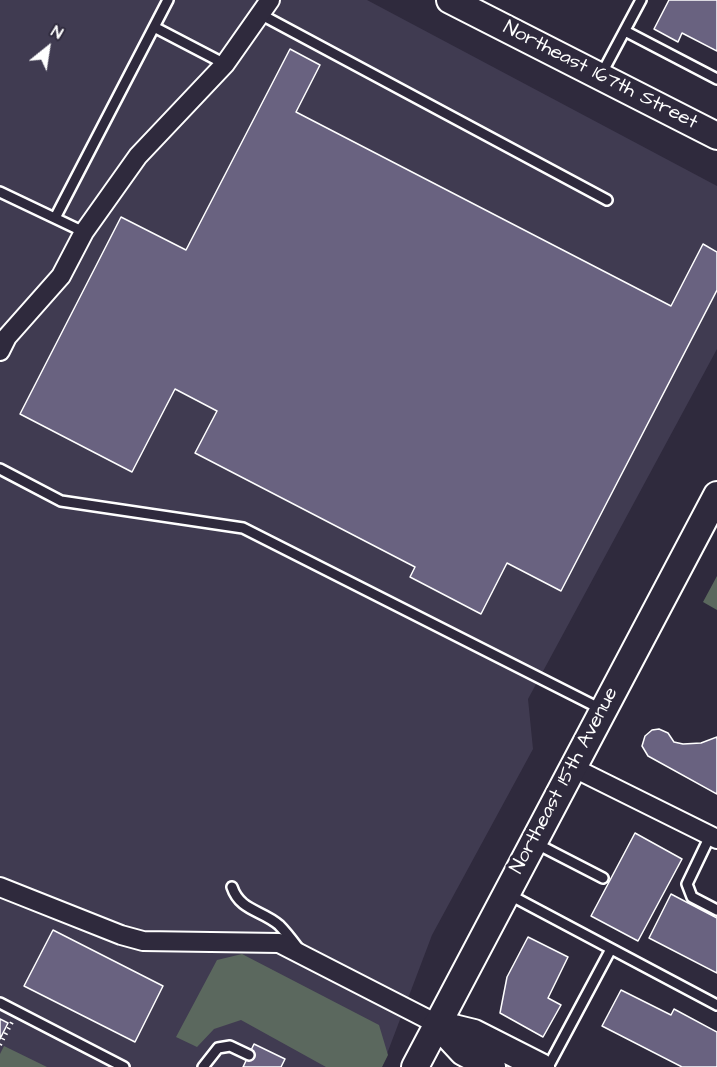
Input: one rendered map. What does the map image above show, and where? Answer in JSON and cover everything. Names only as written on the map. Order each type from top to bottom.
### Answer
[{"type":"street","name":"Northeast 167th Street","points":[[450,0],[717,136]]},
{"type":"street","points":[[0,351],[7,337],[61,276],[84,232],[138,156],[225,64],[265,7]]},
{"type":"street","name":"Northeast 15th Avenue","points":[[415,1067],[717,495]]},
{"type":"street","points":[[572,767],[714,838]]},
{"type":"street","points":[[0,887],[104,929],[143,941],[279,943],[437,1024],[474,1032],[541,1067]]},
{"type":"street","points":[[437,1024],[463,1052],[492,1067]]},
{"type":"lane","points":[[55,218],[168,0]]},
{"type":"lane","points":[[601,75],[641,0]]},
{"type":"lane","points":[[265,7],[607,200]]},
{"type":"lane","points":[[154,27],[225,64]]},
{"type":"lane","points":[[625,31],[717,79]]},
{"type":"lane","points":[[0,192],[84,232]]},
{"type":"lane","points":[[0,469],[61,501],[243,528],[602,709]]},
{"type":"lane","points":[[714,838],[687,884],[692,897],[717,910]]},
{"type":"lane","points":[[533,842],[603,878]]},
{"type":"lane","points":[[232,887],[236,899],[278,924],[305,956]]},
{"type":"lane","points":[[506,893],[717,1005]]},
{"type":"lane","points":[[548,1067],[611,949]]},
{"type":"lane","points":[[0,1003],[124,1067]]},
{"type":"lane","points":[[203,1067],[218,1048],[230,1046],[249,1055]]},
{"type":"path","points":[[0,1045],[18,1012]]},
{"type":"shaded area","points":[[0,0],[367,0],[717,186],[717,349],[528,699],[533,749],[432,935],[382,1067],[0,1067]]},
{"type":"green space","points":[[717,576],[717,610],[703,602]]},
{"type":"green space","points":[[242,954],[379,1025],[388,1055],[382,1067],[326,1067],[241,1020],[214,1029],[197,1047],[176,1037],[217,960]]},
{"type":"green space","points":[[4,1046],[47,1067],[0,1067],[0,1054]]},
{"type":"building","points":[[669,0],[717,0],[717,51],[682,33],[678,42],[654,29]]},
{"type":"building","points":[[290,49],[320,65],[296,112],[671,306],[703,244],[717,252],[717,290],[561,591],[507,563],[481,614],[410,577],[415,567],[195,453],[217,411],[175,389],[132,472],[20,414],[121,217],[186,250]]},
{"type":"building","points":[[659,729],[668,733],[674,742],[683,744],[701,743],[717,737],[717,794],[648,756],[642,746],[645,736],[652,730]]},
{"type":"building","points":[[635,833],[682,859],[638,941],[591,916]]},
{"type":"building","points":[[671,894],[717,918],[717,973],[649,938]]},
{"type":"building","points":[[53,930],[163,986],[135,1042],[24,986]]},
{"type":"building","points":[[528,937],[568,957],[548,998],[561,1005],[543,1037],[500,1013],[507,977]]},
{"type":"building","points":[[621,990],[671,1015],[674,1009],[717,1032],[717,1067],[682,1067],[602,1026]]},
{"type":"building","points":[[0,1019],[8,1023],[0,1039]]},
{"type":"building","points":[[254,1044],[285,1059],[281,1067],[243,1067]]}]
